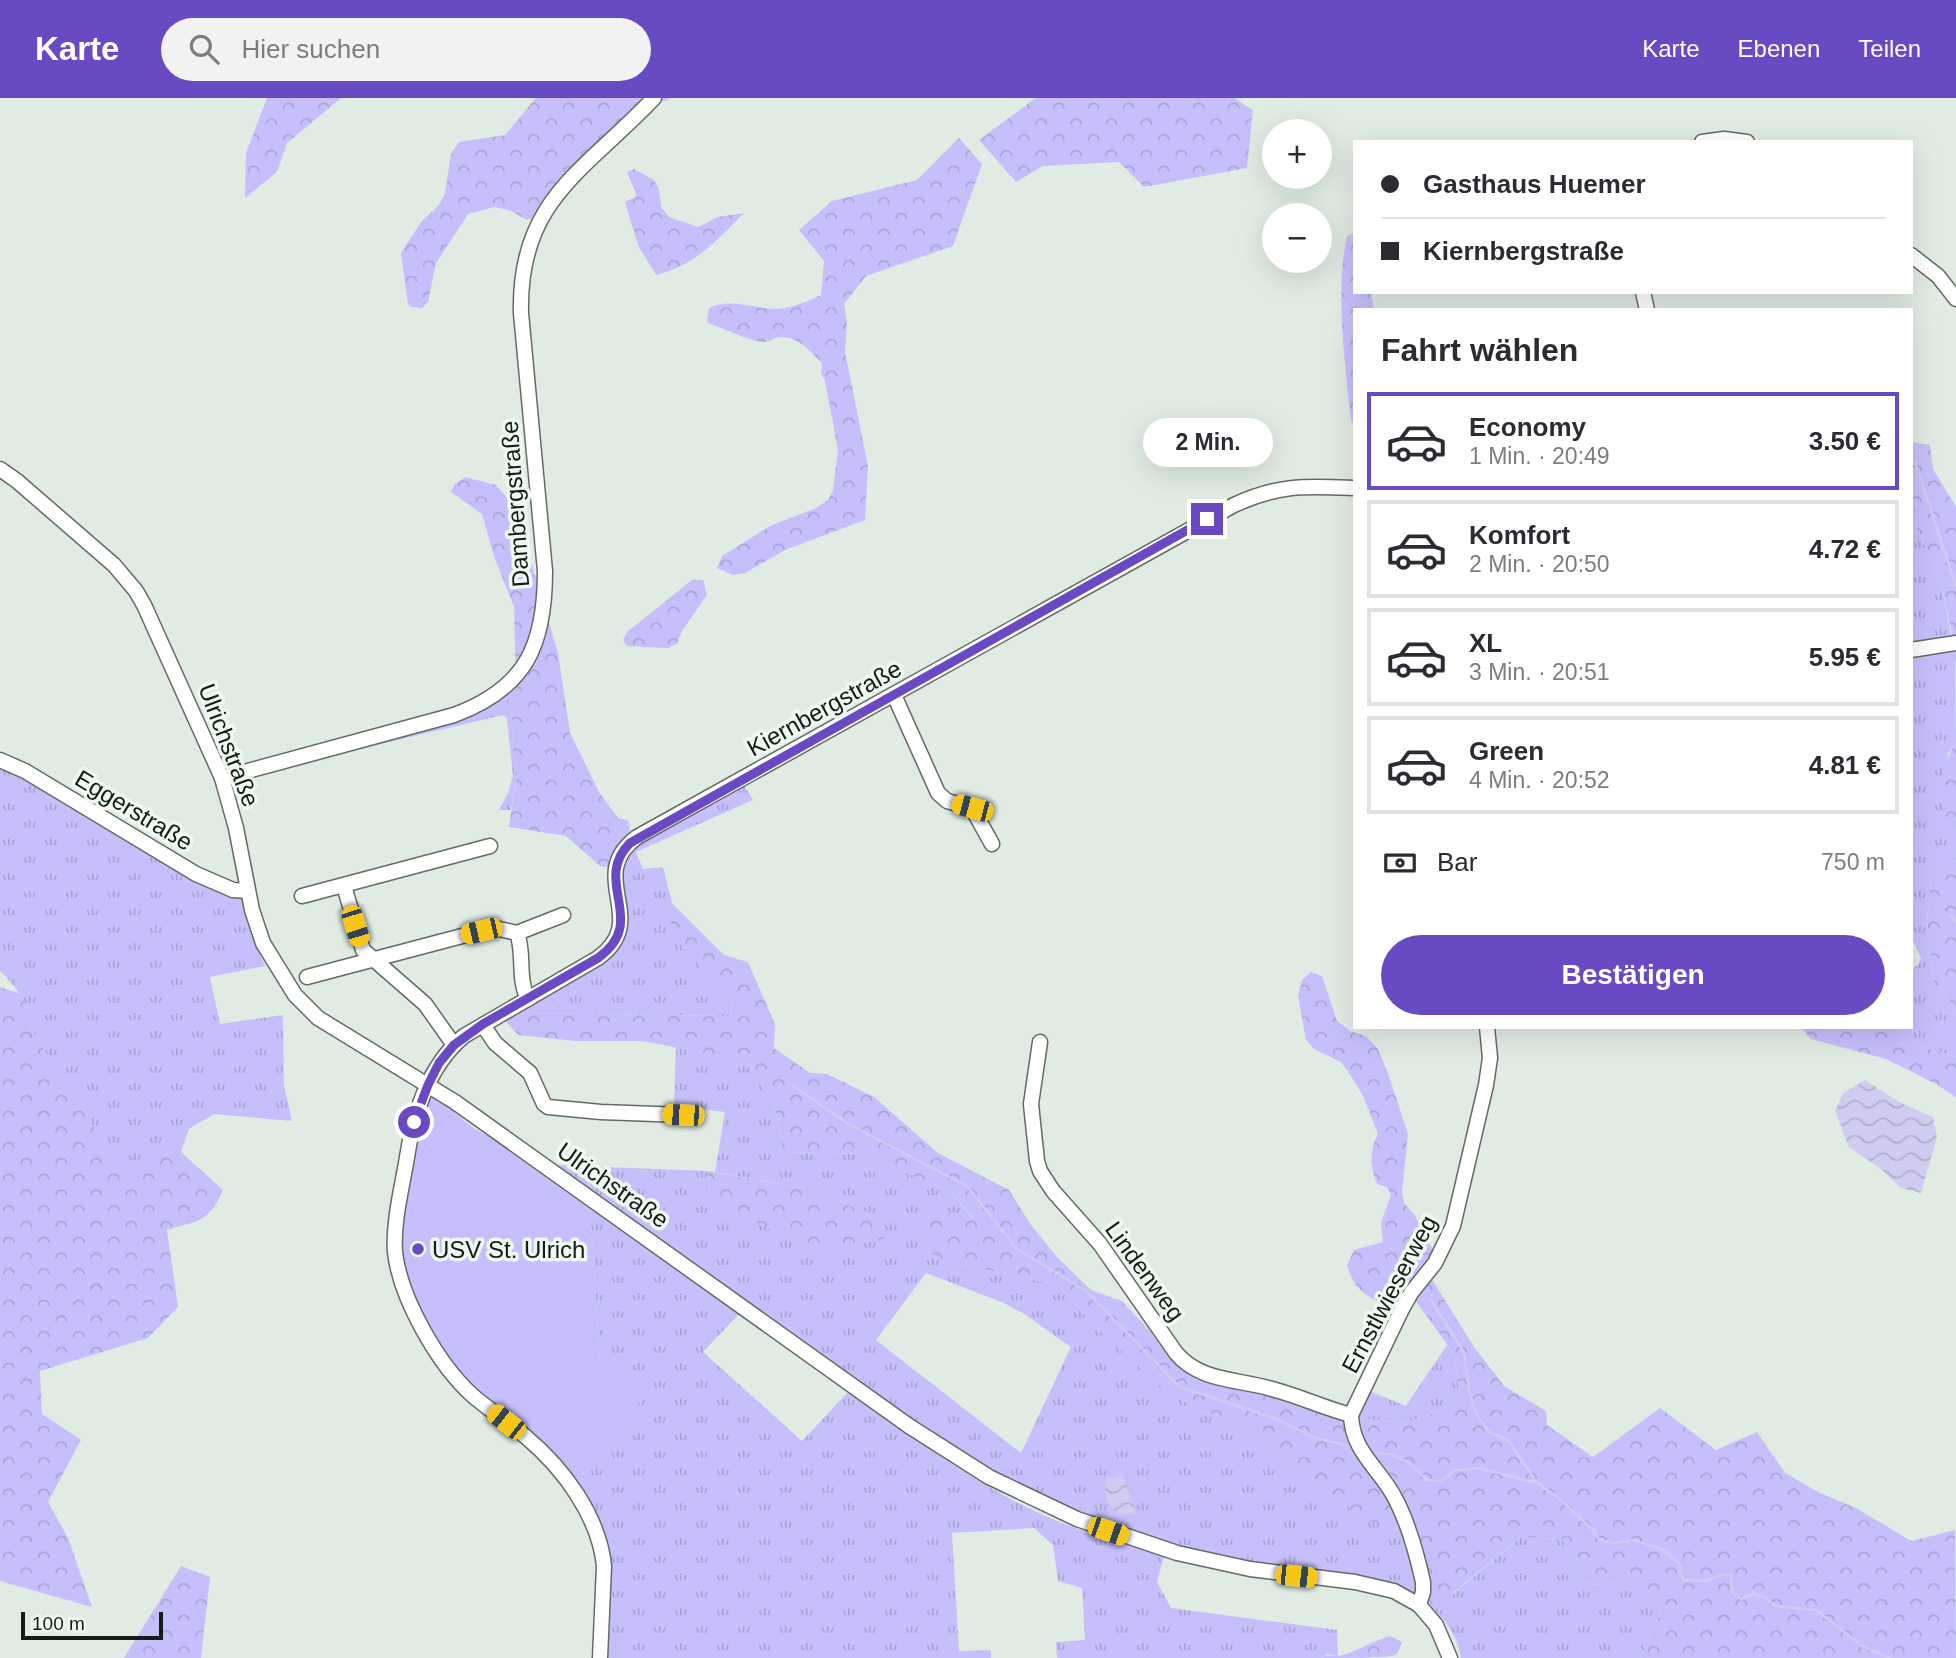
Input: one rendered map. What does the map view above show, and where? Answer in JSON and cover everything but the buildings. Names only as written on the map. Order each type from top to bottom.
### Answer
[{"type":"street","name":"Dambergstraße","points":[[222,778],[475,707],[503,690],[526,661],[543,613],[545,571],[520,293],[524,260],[539,220],[562,188],[654,98]]},
{"type":"street","points":[[1913,257],[1938,276],[1956,299]]},
{"type":"street","name":"Ulrichstraße","points":[[0,469],[114,565],[136,591],[222,778],[263,943],[295,995],[318,1018],[428,1085],[927,1438],[1009,1488],[1077,1519],[1177,1553],[1250,1569],[1377,1586],[1394,1591],[1419,1605],[1436,1625],[1450,1658]]},
{"type":"street","name":"Kiernbergstraße","points":[[600,1658],[604,1566],[603,1551],[592,1521],[555,1464],[525,1436],[471,1394],[446,1365],[415,1314],[398,1269],[395,1241],[408,1152],[414,1122],[439,1063],[454,1045],[483,1024],[598,958],[613,945],[618,938],[622,921],[615,882],[615,865],[622,850],[630,843],[1207,519],[1255,495],[1286,487],[1353,488]]},
{"type":"street","points":[[1913,650],[1956,643]]},
{"type":"street","points":[[894,695],[938,793],[947,801],[972,808],[992,844]]},
{"type":"street","name":"Eggerstraße","points":[[0,760],[25,771],[196,874],[233,890],[248,891]]},
{"type":"street","points":[[302,896],[345,887],[490,846]]},
{"type":"street","points":[[345,887],[361,945],[372,959],[425,1003],[454,1045]]},
{"type":"street","points":[[307,977],[495,928],[517,933],[563,915]]},
{"type":"street","points":[[517,933],[523,987],[528,999]]},
{"type":"street","points":[[483,1024],[495,1043],[530,1073],[544,1104],[548,1107],[683,1115]]},
{"type":"street","name":"Ernstlwieserweg","points":[[1351,1415],[1402,1309],[1435,1263],[1453,1226],[1486,1085],[1490,1058],[1487,1029]]},
{"type":"street","name":"Lindenweg","points":[[1040,1042],[1031,1104],[1040,1171],[1053,1191],[1100,1244],[1183,1362],[1201,1373],[1268,1388],[1351,1415]]},
{"type":"street","points":[[1351,1415],[1353,1434],[1370,1465],[1391,1490],[1405,1521],[1423,1582],[1419,1605]]},
{"type":"green space","points":[[267,98],[341,98],[287,143],[277,172],[245,198],[246,153]]},
{"type":"green space","points":[[536,98],[671,98],[653,105],[538,217],[527,220],[511,211],[494,207],[468,214],[436,263],[428,302],[422,308],[411,307],[408,304],[401,253],[421,222],[439,205],[445,193],[451,154],[459,142],[505,135]]},
{"type":"green space","points":[[1036,98],[1234,98],[1253,110],[1247,168],[1144,187],[1119,162],[1043,166],[1016,182],[979,140]]},
{"type":"green space","points":[[959,138],[982,164],[953,246],[866,276],[844,304],[847,322],[845,352],[868,466],[865,520],[785,550],[745,573],[733,575],[717,568],[722,556],[770,526],[816,508],[828,500],[833,490],[838,450],[825,381],[821,373],[822,363],[793,339],[780,337],[765,342],[759,341],[711,324],[707,322],[709,308],[733,304],[780,309],[821,295],[824,261],[799,230],[832,201],[917,180]]},
{"type":"green space","points":[[634,169],[654,180],[659,189],[661,207],[669,217],[698,227],[718,217],[744,213],[694,258],[656,275],[638,245],[625,202],[637,196],[627,172]]},
{"type":"green space","points":[[1353,233],[1353,294],[1371,294],[1374,308],[1353,308],[1353,423],[1346,376],[1341,303],[1343,257],[1347,236]]},
{"type":"green space","points":[[1913,442],[1930,445],[1933,469],[1956,507],[1956,675],[1955,649],[1941,582],[1917,528]]},
{"type":"green space","points":[[465,477],[496,485],[515,507],[558,653],[570,733],[599,792],[618,818],[628,820],[630,827],[627,839],[608,867],[600,866],[566,836],[509,827],[517,773],[512,747],[513,723],[508,705],[508,691],[516,681],[514,607],[494,556],[482,514],[451,492],[455,484]]},
{"type":"green space","points":[[1913,500],[1917,528],[1941,582],[1952,640],[1913,647]]},
{"type":"green space","points":[[692,580],[703,580],[707,595],[682,631],[677,644],[668,648],[627,646],[623,640],[627,632]]},
{"type":"green space","points":[[1955,649],[1956,743],[1948,753],[1944,814],[1956,831],[1956,860],[1931,876],[1927,922],[1933,975],[1956,1012],[1956,1057],[1921,1046],[1895,1029],[1913,1029],[1913,968],[1919,964],[1921,958],[1913,940],[1913,653]]},
{"type":"green space","points":[[508,691],[508,705],[513,722],[512,747],[517,773],[511,810],[499,810],[513,776],[507,719],[503,715],[288,766]]},
{"type":"green space","points":[[1956,743],[1956,831],[1945,815],[1942,794],[1945,767]]},
{"type":"green space","points":[[0,764],[241,897],[247,922],[265,966],[210,977],[220,1024],[283,1015],[284,1085],[292,1121],[214,1114],[189,1129],[181,1152],[163,1155],[130,1184],[30,1028],[21,996],[0,971]]},
{"type":"green space","points":[[743,783],[753,800],[636,852],[643,869],[663,867],[672,903],[671,933],[733,1003],[730,1016],[525,1013],[504,1019],[611,953],[619,875],[633,846]]},
{"type":"green space","points":[[1956,860],[1956,1012],[1933,975],[1927,922],[1931,876]]},
{"type":"green space","points":[[672,903],[724,955],[748,962],[775,1024],[774,1048],[810,1073],[827,1074],[874,1097],[938,1153],[1009,1190],[1031,1225],[1057,1257],[1091,1290],[1122,1301],[1172,1355],[1354,1418],[1405,1423],[1446,1409],[1460,1395],[1454,1354],[1415,1300],[1425,1280],[1433,1281],[1474,1347],[1504,1386],[1546,1411],[1547,1425],[1593,1457],[1660,1408],[1716,1450],[1757,1432],[1785,1473],[1820,1493],[1856,1508],[1911,1541],[1955,1530],[1956,1658],[1640,1658],[1662,1609],[1633,1572],[1609,1583],[1597,1585],[1583,1582],[1562,1539],[1521,1537],[1454,1592],[1450,1603],[1441,1609],[1431,1606],[1402,1529],[1385,1528],[1365,1519],[1326,1491],[1261,1437],[1219,1416],[1198,1411],[1160,1386],[1092,1324],[1059,1285],[934,1259],[923,1225],[942,1215],[974,1219],[950,1191],[863,1154],[783,1152],[774,1103],[746,1061],[643,1041],[576,1041],[518,1035],[504,1019],[525,1013],[730,1016],[733,1003],[670,933]]},
{"type":"green space","points":[[1311,972],[1322,976],[1337,1021],[1350,1031],[1366,1036],[1378,1049],[1408,1134],[1402,1192],[1404,1203],[1414,1214],[1434,1252],[1399,1310],[1360,1290],[1347,1265],[1354,1250],[1383,1242],[1381,1223],[1391,1195],[1387,1187],[1377,1184],[1375,1178],[1372,1152],[1378,1134],[1363,1096],[1341,1062],[1314,1049],[1306,1040],[1298,996],[1302,980]]},
{"type":"green space","points":[[0,987],[21,994],[28,1009],[30,1028],[130,1183],[140,1167],[150,1159],[181,1152],[223,1190],[207,1215],[167,1230],[178,1307],[148,1338],[40,1371],[42,1414],[81,1440],[48,1502],[68,1538],[92,1607],[0,1581]]},
{"type":"green space","points":[[1803,1029],[1895,1029],[1921,1046],[1956,1057],[1956,1097],[1886,1059],[1811,1039]]},
{"type":"green space","points":[[676,1047],[746,1061],[774,1103],[783,1152],[863,1154],[950,1191],[974,1220],[934,1259],[1059,1285],[1092,1324],[1198,1411],[1219,1416],[1261,1437],[1326,1491],[1365,1518],[1402,1528],[1427,1577],[1416,1595],[1383,1584],[1287,1571],[1178,1548],[1051,1504],[942,1443],[555,1165],[708,1171],[710,1193],[878,1217],[808,1189],[715,1172],[725,1112],[674,1106]],"holes":[[[926,1273],[1004,1303],[1071,1347],[1021,1453],[876,1340]]]},
{"type":"green space","points":[[434,1097],[446,1103],[475,1129],[502,1141],[590,1207],[600,1361],[645,1395],[575,1486],[471,1387],[428,1330],[412,1298],[401,1264],[404,1203],[412,1152],[421,1119],[426,1102]]},
{"type":"green space","points":[[708,1171],[808,1189],[878,1217],[885,1225],[884,1240],[816,1251],[718,1205],[710,1193]]},
{"type":"green space","points":[[590,1207],[741,1312],[703,1352],[802,1441],[850,1390],[924,1445],[1002,1494],[1070,1526],[1164,1556],[1157,1582],[1171,1608],[1337,1630],[1338,1656],[1057,1658],[1056,1642],[1085,1640],[1082,1588],[1058,1581],[1053,1545],[1034,1528],[952,1533],[959,1651],[991,1650],[991,1658],[605,1658],[609,1582],[575,1486],[644,1395],[600,1362]]},
{"type":"green space","points":[[1447,1345],[1454,1354],[1460,1395],[1446,1409],[1405,1423],[1354,1418],[1367,1390],[1406,1406]]},
{"type":"green space","points":[[1521,1537],[1562,1539],[1583,1582],[1597,1585],[1609,1583],[1633,1572],[1662,1609],[1640,1658],[1461,1658],[1450,1630],[1431,1606],[1441,1609],[1454,1593]]},
{"type":"green space","points":[[181,1566],[210,1577],[201,1658],[124,1658]]},
{"type":"green space","points":[[1390,1636],[1402,1642],[1393,1656],[1321,1658],[1342,1655]]},
{"type":"water","points":[[1865,1080],[1899,1102],[1933,1117],[1937,1137],[1921,1193],[1901,1188],[1881,1169],[1849,1147],[1835,1111],[1843,1093]]},
{"type":"water","points":[[1123,1475],[1136,1514],[1115,1511],[1106,1498],[1108,1479]]},
{"type":"waterway","points":[[1915,462],[1956,586]]},
{"type":"waterway","points":[[1950,914],[1956,922]]},
{"type":"waterway","points":[[793,1086],[850,1125],[967,1186],[1017,1249],[1086,1291],[1180,1387],[1274,1418],[1315,1438],[1355,1447]]},
{"type":"waterway","points":[[1430,1299],[1464,1352],[1469,1391],[1476,1414],[1489,1432],[1508,1440],[1537,1483],[1559,1498],[1593,1530],[1599,1540],[1615,1543],[1634,1540],[1664,1550],[1680,1565],[1683,1580],[1706,1581],[1720,1575],[1731,1575],[1732,1592],[1741,1599],[1753,1594],[1764,1597],[1775,1606],[1816,1610],[1862,1646],[1890,1658]]},
{"type":"waterway","points":[[1376,1453],[1390,1454],[1409,1463],[1427,1480],[1440,1481],[1456,1470],[1480,1468],[1537,1483]]},
{"type":"place","name":"USV St. Ulrich","points":[[418,1249]]},
{"type":"route","points":[[414,1122],[439,1063],[464,1036],[598,958],[613,945],[618,938],[622,921],[615,882],[615,865],[622,850],[637,837],[1207,519]]}]
